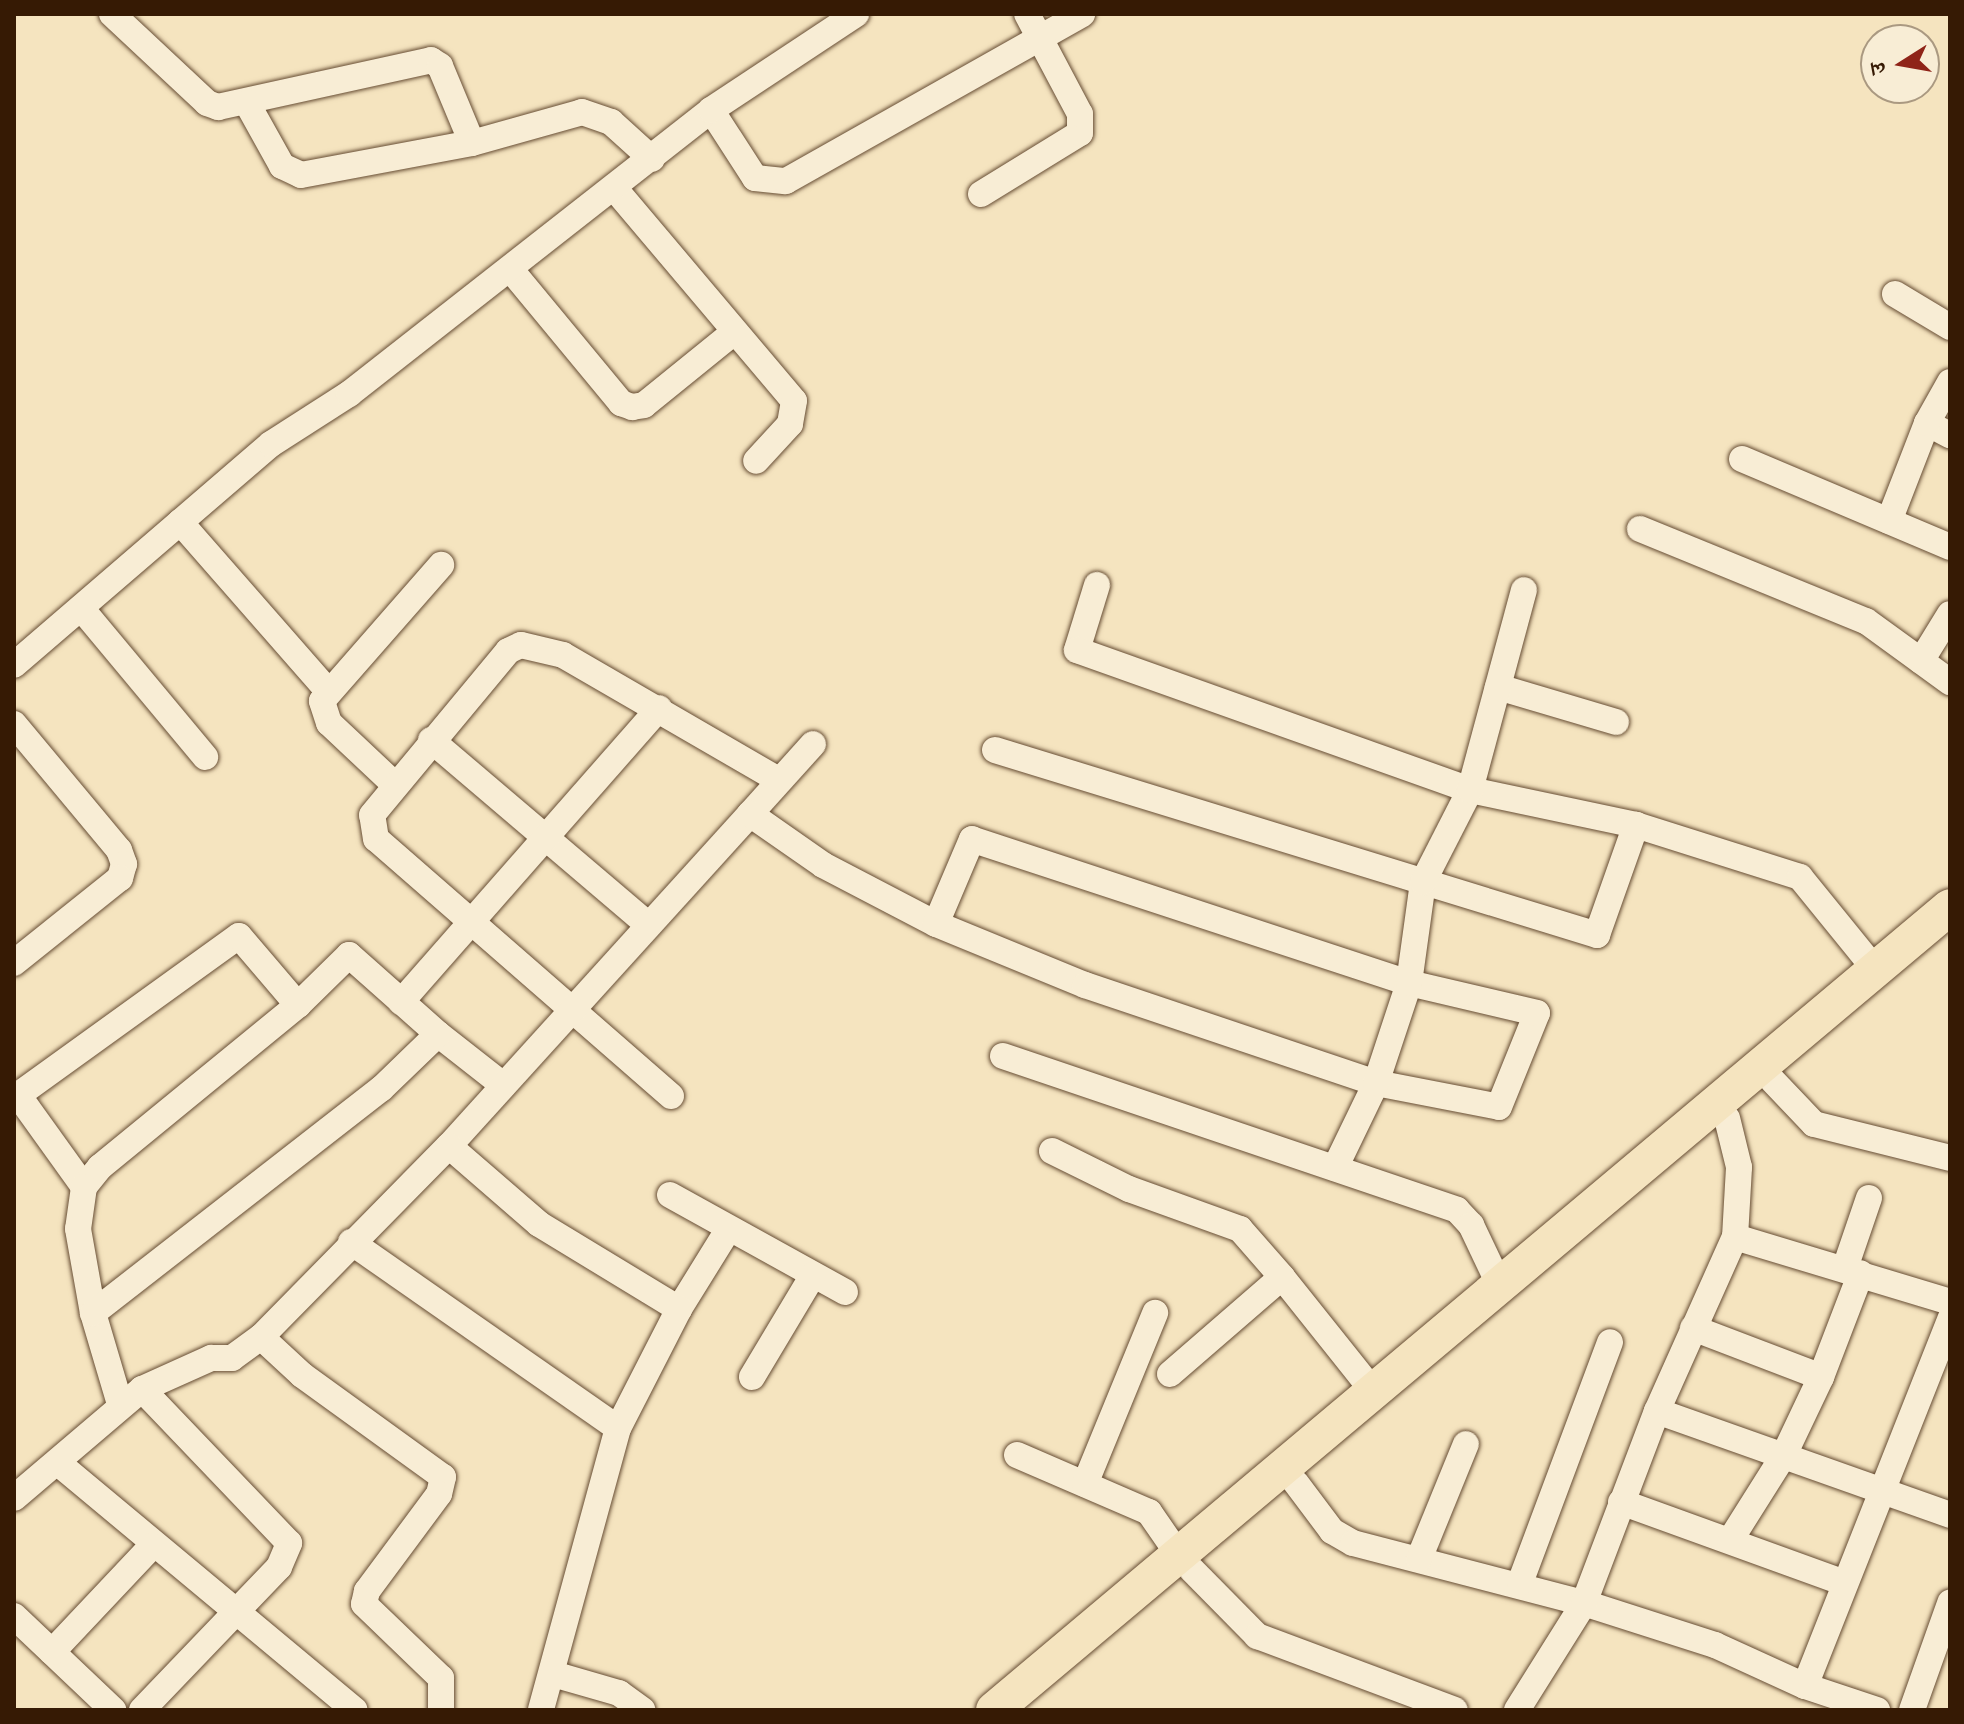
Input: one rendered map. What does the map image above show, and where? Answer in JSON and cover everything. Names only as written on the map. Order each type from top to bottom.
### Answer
[{"type":"highway","points":[[1029,1710],[1185,1562],[1373,1391],[1950,907]]},
{"type":"highway","points":[[994,1710],[1185,1562],[1296,1483],[1727,1118],[1950,934]]},
{"type":"street","points":[[112,14],[207,103],[218,107],[431,60],[440,66],[472,143]]},
{"type":"street","points":[[14,665],[271,444],[349,394],[615,189],[711,110],[856,14]]},
{"type":"street","points":[[981,194],[1080,133],[1080,114],[1027,14]]},
{"type":"street","points":[[711,110],[755,178],[786,181],[1082,14]]},
{"type":"street","points":[[247,103],[282,166],[301,175],[472,143],[582,112],[611,122],[652,159]]},
{"type":"street","points":[[615,189],[733,333],[794,401],[790,424],[756,461]]},
{"type":"street","points":[[511,270],[621,403],[632,407],[644,405],[733,333]]},
{"type":"street","points":[[1895,294],[1950,327]]},
{"type":"street","points":[[1889,521],[1927,423],[1950,382]]},
{"type":"street","points":[[1927,423],[1950,435]]},
{"type":"street","points":[[1742,459],[1950,547]]},
{"type":"street","points":[[180,522],[329,692]]},
{"type":"street","points":[[1640,529],[1866,621],[1950,682]]},
{"type":"street","points":[[394,784],[329,723],[322,701],[441,565]]},
{"type":"street","points":[[1097,585],[1077,650],[1470,790],[1636,825],[1800,877],[1874,968]]},
{"type":"street","points":[[1335,1168],[1376,1083],[1409,983],[1423,882],[1470,790],[1524,590]]},
{"type":"street","points":[[81,608],[205,757]]},
{"type":"street","points":[[1921,661],[1950,614]]},
{"type":"street","points":[[671,1096],[376,839],[372,815],[394,784],[508,651],[521,645],[563,655],[779,780]]},
{"type":"street","points":[[1498,687],[1616,722]]},
{"type":"street","points":[[401,1002],[468,921],[547,838],[659,708]]},
{"type":"street","points":[[14,724],[119,850],[124,864],[120,878],[14,963]]},
{"type":"street","points":[[431,740],[647,924]]},
{"type":"street","points":[[15,1493],[58,1463],[120,1404],[142,1389],[211,1358],[232,1358],[261,1337],[351,1242],[449,1146],[813,744]]},
{"type":"street","points":[[995,750],[1597,935],[1636,825]]},
{"type":"street","points":[[750,814],[823,865],[936,924],[1085,985],[1376,1083],[1499,1107],[1537,1013],[1409,983],[972,839],[936,924]]},
{"type":"street","points":[[84,1187],[16,1097],[239,936],[298,1005]]},
{"type":"street","points":[[120,1404],[93,1313],[78,1229],[84,1187],[100,1167],[298,1005],[349,955],[438,1034],[503,1085]]},
{"type":"street","points":[[93,1313],[381,1089],[438,1034]]},
{"type":"street","points":[[1003,1056],[1457,1210],[1471,1225],[1500,1286]]},
{"type":"street","points":[[1773,1081],[1814,1124],[1950,1158]]},
{"type":"street","points":[[1517,1710],[1584,1603],[1657,1411],[1735,1237],[1739,1167],[1727,1118]]},
{"type":"street","points":[[449,1146],[539,1224],[679,1309]]},
{"type":"street","points":[[1052,1151],[1129,1189],[1240,1229],[1373,1391]]},
{"type":"street","points":[[670,1195],[728,1230],[845,1292]]},
{"type":"street","points":[[1731,1539],[1784,1455],[1821,1377],[1853,1271],[1869,1198]]},
{"type":"street","points":[[541,1710],[618,1428],[679,1309],[728,1230]]},
{"type":"street","points":[[1735,1237],[1950,1302]]},
{"type":"street","points":[[351,1242],[618,1428]]},
{"type":"street","points":[[752,1377],[813,1275]]},
{"type":"street","points":[[1170,1374],[1282,1277]]},
{"type":"street","points":[[1085,1484],[1155,1313]]},
{"type":"street","points":[[1805,1686],[1842,1582],[1884,1491],[1950,1319]]},
{"type":"street","points":[[1693,1328],[1821,1377]]},
{"type":"street","points":[[261,1337],[302,1375],[443,1477],[439,1494],[367,1591],[364,1604],[441,1678],[441,1710]]},
{"type":"street","points":[[1520,1583],[1610,1342]]},
{"type":"street","points":[[142,1389],[286,1535],[288,1553],[279,1567],[142,1710]]},
{"type":"street","points":[[1657,1411],[1950,1515]]},
{"type":"street","points":[[1419,1559],[1466,1444]]},
{"type":"street","points":[[1017,1455],[1149,1512],[1185,1562],[1257,1636],[1455,1710]]},
{"type":"street","points":[[58,1463],[152,1546],[354,1710]]},
{"type":"street","points":[[1296,1483],[1332,1531],[1353,1543],[1520,1583],[1584,1603],[1715,1645],[1805,1686],[1877,1710]]},
{"type":"street","points":[[1621,1502],[1731,1539],[1842,1582]]},
{"type":"street","points":[[52,1652],[152,1546]]},
{"type":"street","points":[[1912,1710],[1949,1607]]},
{"type":"street","points":[[14,1616],[113,1710]]},
{"type":"street","points":[[553,1674],[619,1693],[642,1710]]}]
